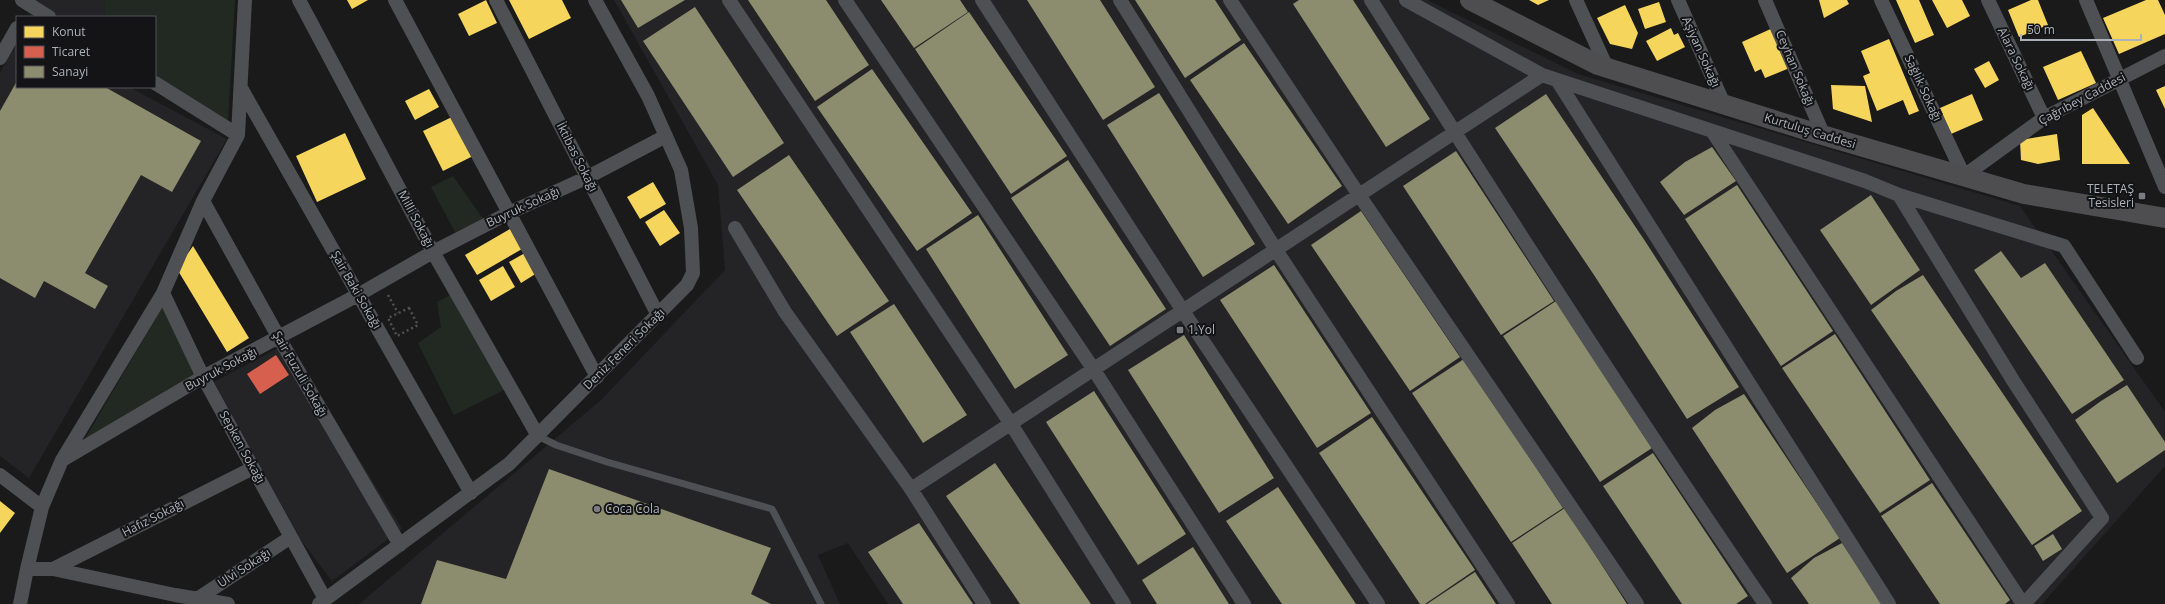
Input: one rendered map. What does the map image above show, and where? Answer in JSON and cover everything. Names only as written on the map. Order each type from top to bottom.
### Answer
[{"type":"main road","name":"Kurtuluş Caddesi","points":[[1470,0],[1607,68],[1824,136],[2024,194],[2165,218]]},
{"type":"street","points":[[20,604],[42,507],[62,460],[163,293],[203,201],[238,135],[245,0]]},
{"type":"street","name":"Milli Sokağı","points":[[299,0],[433,252],[538,436]]},
{"type":"street","points":[[395,0],[597,377]]},
{"type":"street","name":"İktibas Sokağı","points":[[496,0],[658,315]]},
{"type":"street","name":"Deniz Feneri Sokağı","points":[[322,602],[509,464],[687,285],[693,273],[691,228],[680,170],[648,96],[595,0]]},
{"type":"street","points":[[729,0],[1011,424],[1124,604]]},
{"type":"street","points":[[845,0],[1094,370],[1244,604]]},
{"type":"street","points":[[982,0],[1183,311],[1378,604]]},
{"type":"street","points":[[1120,0],[1276,250],[1508,604]]},
{"type":"street","points":[[1230,0],[1359,195],[1637,604]]},
{"type":"street","points":[[1371,0],[1454,133],[1692,498],[1765,604]]},
{"type":"street","points":[[1406,0],[1542,75],[1865,181],[1899,195],[2064,246],[2137,358]]},
{"type":"street","points":[[1576,0],[1607,68]]},
{"type":"street","name":"Aşiyan Sokağı","points":[[1678,0],[1724,104]]},
{"type":"street","name":"Ceyhan Sokağı","points":[[1765,0],[1824,136]]},
{"type":"street","name":"Sağlık Sokağı","points":[[1881,0],[1964,176]]},
{"type":"street","name":"Alara Sokağı","points":[[1988,0],[2044,118]]},
{"type":"street","points":[[2086,0],[2165,187]]},
{"type":"street","points":[[25,7],[47,16]]},
{"type":"street","points":[[0,58],[16,30]]},
{"type":"street","name":"Çağrıbey Caddesi","points":[[1964,176],[2044,118],[2165,56]]},
{"type":"street","points":[[911,488],[1094,370],[1542,75]]},
{"type":"street","points":[[1557,80],[1889,604]]},
{"type":"street","points":[[156,84],[238,135]]},
{"type":"street","name":"Şair Baki Sokağı","points":[[241,88],[471,493]]},
{"type":"street","points":[[1712,131],[2024,604],[2102,518],[2014,382],[1899,195]]},
{"type":"street","name":"Buyruk Sokağı","points":[[62,460],[203,377],[279,338],[433,252],[509,213],[588,177],[666,136]]},
{"type":"street","name":"Şair Fuzuli Sokağı","points":[[203,201],[279,338],[400,545]]},
{"type":"street","points":[[734,228],[785,312],[911,488],[984,604]]},
{"type":"street","name":"Sepken Sokağı","points":[[163,293],[203,377],[291,537],[322,602]]},
{"type":"street","name":"Hafız Sokağı","points":[[53,569],[253,468]]},
{"type":"street","points":[[0,475],[42,507]]},
{"type":"street","name":"Ulvi Sokağı","points":[[197,599],[291,537]]},
{"type":"street","points":[[27,569],[53,569],[228,604]]},
{"type":"lane","points":[[538,436],[556,445],[607,462],[772,510],[821,604]]},
{"type":"path","points":[[381,282],[398,313]]},
{"type":"path","points":[[409,308],[418,325],[397,336],[388,318],[398,313],[409,308]]},
{"type":"shaded area","points":[[14,0],[104,0],[105,16],[46,16]]},
{"type":"shaded area","points":[[104,0],[235,0],[228,121],[156,76],[156,16],[105,16]]},
{"type":"shaded area","points":[[614,0],[1427,0],[1578,74],[2020,206],[2165,412],[2165,466],[2042,604],[888,604],[848,543],[818,555],[840,604],[359,604],[601,400],[725,270],[718,185]]},
{"type":"shaded area","points":[[16,45],[16,88],[131,88],[227,139],[29,478],[0,456],[0,73]]},
{"type":"shaded area","points":[[453,176],[484,220],[455,232],[431,187]]},
{"type":"shaded area","points":[[452,294],[506,389],[454,415],[418,343],[441,327],[437,302]]},
{"type":"shaded area","points":[[169,296],[206,369],[80,447]]},
{"type":"shaded area","points":[[288,343],[402,529],[332,581],[301,540],[214,382]]},
{"type":"building: Konut","points":[[347,0],[368,0],[352,9]]},
{"type":"building: Konut","points":[[486,0],[497,23],[469,36],[458,14]]},
{"type":"building: Konut","points":[[509,0],[562,0],[571,18],[529,39]]},
{"type":"building: Konut","points":[[1529,0],[1549,0],[1538,5]]},
{"type":"building: Konut","points":[[1819,0],[1847,0],[1849,4],[1824,18]]},
{"type":"building: Konut","points":[[1896,0],[1919,0],[1934,35],[1915,43]]},
{"type":"building: Konut","points":[[1932,0],[1962,0],[1970,16],[1947,28]]},
{"type":"building: Konut","points":[[2031,0],[2038,0],[2048,25],[2019,37],[2008,10]]},
{"type":"building: Konut","points":[[2146,0],[2158,0],[2165,15],[2165,34],[2119,54],[2103,18]]},
{"type":"building: Konut","points":[[1659,2],[1666,22],[1645,29],[1638,9]]},
{"type":"building: Konut","points":[[1625,5],[1638,33],[1632,49],[1610,44],[1597,18]]},
{"type":"building: Konut","points":[[1775,27],[1792,67],[1765,78],[1761,69],[1755,72],[1742,42]]},
{"type":"building: Konut","points":[[1671,28],[1674,35],[1678,33],[1685,47],[1657,61],[1646,41]]},
{"type":"building: Konut","points":[[1889,39],[1919,111],[1909,115],[1903,100],[1877,111],[1863,76],[1870,73],[1861,51]]},
{"type":"building: Konut","points":[[2081,51],[2096,83],[2058,100],[2043,67]]},
{"type":"building: Konut","points":[[1989,61],[1999,80],[1985,88],[1974,69]]},
{"type":"building: Konut","points":[[1831,85],[1865,86],[1872,122],[1833,109]]},
{"type":"building: Konut","points":[[2165,86],[2165,109],[2156,90]]},
{"type":"building: Konut","points":[[429,89],[439,107],[415,120],[405,101]]},
{"type":"building: Konut","points":[[1972,94],[1983,120],[1951,134],[1940,108]]},
{"type":"building: Konut","points":[[2093,108],[2130,164],[2082,164],[2082,115]]},
{"type":"building: Konut","points":[[454,116],[473,156],[443,171],[423,131]]},
{"type":"building: Konut","points":[[345,133],[366,179],[317,202],[296,156]]},
{"type":"building: Konut","points":[[2057,134],[2060,160],[2038,164],[2021,160],[2020,140]]},
{"type":"building: Konut","points":[[653,182],[666,204],[640,219],[627,197]]},
{"type":"building: Konut","points":[[664,210],[680,233],[660,246],[645,222]]},
{"type":"building: Konut","points":[[510,229],[522,249],[477,275],[465,255]]},
{"type":"building: Konut","points":[[193,246],[249,338],[227,352],[177,269]]},
{"type":"building: Konut","points":[[525,253],[537,273],[521,283],[509,262]]},
{"type":"building: Konut","points":[[503,266],[515,287],[491,301],[479,280]]},
{"type":"building: Konut","points":[[0,501],[15,513],[0,533]]},
{"type":"building: Ticaret","points":[[276,355],[289,375],[260,394],[247,374]]},
{"type":"building: Sanayi","points":[[621,0],[685,0],[638,28]]},
{"type":"building: Sanayi","points":[[748,0],[826,0],[869,65],[815,101]]},
{"type":"building: Sanayi","points":[[881,0],[960,0],[968,12],[914,48]]},
{"type":"building: Sanayi","points":[[1027,0],[1100,0],[1155,87],[1103,120]]},
{"type":"building: Sanayi","points":[[1135,0],[1215,0],[1241,40],[1185,78]]},
{"type":"building: Sanayi","points":[[1299,0],[1353,0],[1430,119],[1386,147],[1293,4]]},
{"type":"building: Sanayi","points":[[695,7],[784,143],[733,177],[643,41]]},
{"type":"building: Sanayi","points":[[969,12],[1067,156],[1011,194],[915,49]]},
{"type":"building: Sanayi","points":[[1244,43],[1342,186],[1288,224],[1190,80]]},
{"type":"building: Sanayi","points":[[872,69],[972,213],[917,251],[817,107]]},
{"type":"building: Sanayi","points":[[16,83],[16,88],[107,88],[201,141],[172,192],[141,175],[85,273],[108,286],[95,309],[44,281],[35,298],[0,278],[0,111]]},
{"type":"building: Sanayi","points":[[1159,93],[1255,244],[1203,277],[1107,125]]},
{"type":"building: Sanayi","points":[[1546,94],[1645,241],[1739,387],[1687,419],[1594,275],[1495,128]]},
{"type":"building: Sanayi","points":[[1712,147],[1736,181],[1684,215],[1660,182],[1685,162]]},
{"type":"building: Sanayi","points":[[1456,151],[1554,301],[1501,335],[1403,186]]},
{"type":"building: Sanayi","points":[[789,155],[889,301],[837,336],[737,190]]},
{"type":"building: Sanayi","points":[[1068,160],[1166,309],[1110,346],[1011,198]]},
{"type":"building: Sanayi","points":[[1737,185],[1833,331],[1781,366],[1685,219]]},
{"type":"building: Sanayi","points":[[1871,195],[1920,270],[1871,305],[1820,230]]},
{"type":"building: Sanayi","points":[[1361,211],[1460,357],[1410,391],[1311,245]]},
{"type":"building: Sanayi","points":[[978,215],[1068,355],[1015,389],[926,249]]},
{"type":"building: Sanayi","points":[[2001,251],[2021,278],[2045,263],[2124,380],[2072,414],[1974,270]]},
{"type":"building: Sanayi","points":[[1274,265],[1371,413],[1317,448],[1220,300]]},
{"type":"building: Sanayi","points":[[1923,275],[2082,511],[2032,545],[1871,310],[1896,291]]},
{"type":"building: Sanayi","points":[[1556,301],[1652,448],[1600,482],[1503,336]]},
{"type":"building: Sanayi","points":[[894,304],[967,415],[923,443],[850,332]]},
{"type":"building: Sanayi","points":[[1835,334],[1930,480],[1880,513],[1782,368]]},
{"type":"building: Sanayi","points":[[1184,335],[1274,478],[1219,513],[1128,370]]},
{"type":"building: Sanayi","points":[[1464,359],[1563,508],[1511,542],[1412,393]]},
{"type":"building: Sanayi","points":[[2127,385],[2165,442],[2165,450],[2117,483],[2075,420],[2101,401]]},
{"type":"building: Sanayi","points":[[1094,391],[1186,534],[1138,565],[1046,422]]},
{"type":"building: Sanayi","points":[[1744,394],[1840,538],[1787,573],[1692,428],[1715,410]]},
{"type":"building: Sanayi","points":[[1372,417],[1475,570],[1425,604],[1420,604],[1319,453]]},
{"type":"building: Sanayi","points":[[1653,453],[1748,596],[1736,604],[1682,604],[1603,486]]},
{"type":"building: Sanayi","points":[[995,463],[1091,604],[1020,604],[946,496]]},
{"type":"building: Sanayi","name":"Coca Cola","points":[[549,469],[771,548],[751,594],[771,604],[421,604],[437,560],[506,579]]},
{"type":"building: Sanayi","points":[[1932,483],[2010,600],[2005,604],[1940,604],[1881,516]]},
{"type":"building: Sanayi","points":[[1278,487],[1356,604],[1282,604],[1226,521]]},
{"type":"building: Sanayi","points":[[1565,508],[1627,604],[1552,604],[1512,543]]},
{"type":"building: Sanayi","points":[[919,523],[973,604],[903,604],[868,552]]},
{"type":"building: Sanayi","points":[[2053,534],[2062,549],[2043,561],[2034,546]]},
{"type":"building: Sanayi","points":[[1842,543],[1883,604],[1809,604],[1791,578],[1814,558]]},
{"type":"building: Sanayi","points":[[1193,547],[1229,604],[1157,604],[1142,580]]},
{"type":"building: Sanayi","points":[[1475,572],[1496,604],[1427,604]]},
{"type":"place","name":"TELETAŞ Tesisleri","points":[[2142,196]]},
{"type":"place","name":"1.Yol","points":[[1180,330]]},
{"type":"place","name":"Coca Cola","points":[[597,509]]}]
